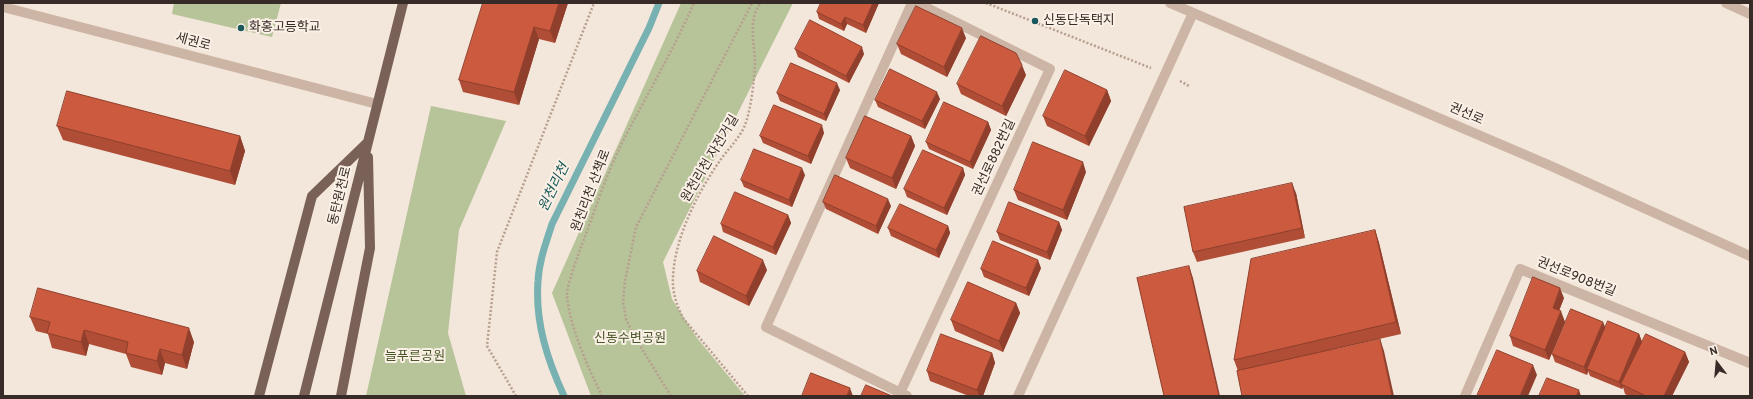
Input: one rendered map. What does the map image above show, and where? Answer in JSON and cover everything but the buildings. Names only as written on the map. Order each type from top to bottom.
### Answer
[{"type":"main road","name":"동탄원천로","points":[[304,396],[403,3]]},
{"type":"main road","points":[[259,396],[312,196],[367,143]]},
{"type":"main road","points":[[341,396],[370,248],[367,143]]},
{"type":"street","name":"권선로882번길","points":[[912,3],[766,327],[904,395],[1050,69],[917,3]]},
{"type":"street","name":"권선로","points":[[1170,3],[1550,166],[1750,256]]},
{"type":"street","points":[[1726,3],[1750,14]]},
{"type":"street","name":"세권로","points":[[3,7],[377,104]]},
{"type":"street","points":[[1018,396],[1193,13]]},
{"type":"street","name":"권선로908번길","points":[[1465,396],[1520,269],[1750,363]]},
{"type":"path","points":[[516,396],[487,346],[497,252],[594,3]]},
{"type":"path","name":"원천리천 산책로","points":[[602,396],[586,362],[571,316],[567,295],[578,256],[607,177],[622,144],[677,42],[694,3]]},
{"type":"path","points":[[671,396],[634,336],[626,319],[622,302],[636,227],[752,3]]},
{"type":"path","name":"원천리천 자전거길","points":[[748,396],[683,318],[676,303],[673,288],[673,272],[679,244],[693,206],[718,163],[744,127],[748,118],[754,65],[754,20],[757,8],[761,3]]},
{"type":"path","points":[[986,3],[1138,62]]},
{"type":"green space","points":[[174,3],[281,3],[272,37],[172,14]]},
{"type":"green space","name":"신동수변공원","points":[[681,3],[793,3],[663,262],[672,299],[697,338],[745,396],[591,396],[552,293]]},
{"type":"green space","name":"늘푸른공원","points":[[431,106],[506,121],[459,230],[448,333],[466,396],[366,396]]},
{"type":"waterway","name":"원천리천","points":[[564,396],[552,368],[540,326],[538,296],[541,259],[552,224],[649,28],[659,3]]},
{"type":"place","name":"신동단독택지","points":[[1035,21]]},
{"type":"place","name":"화홍고등학교","points":[[241,28]]}]
